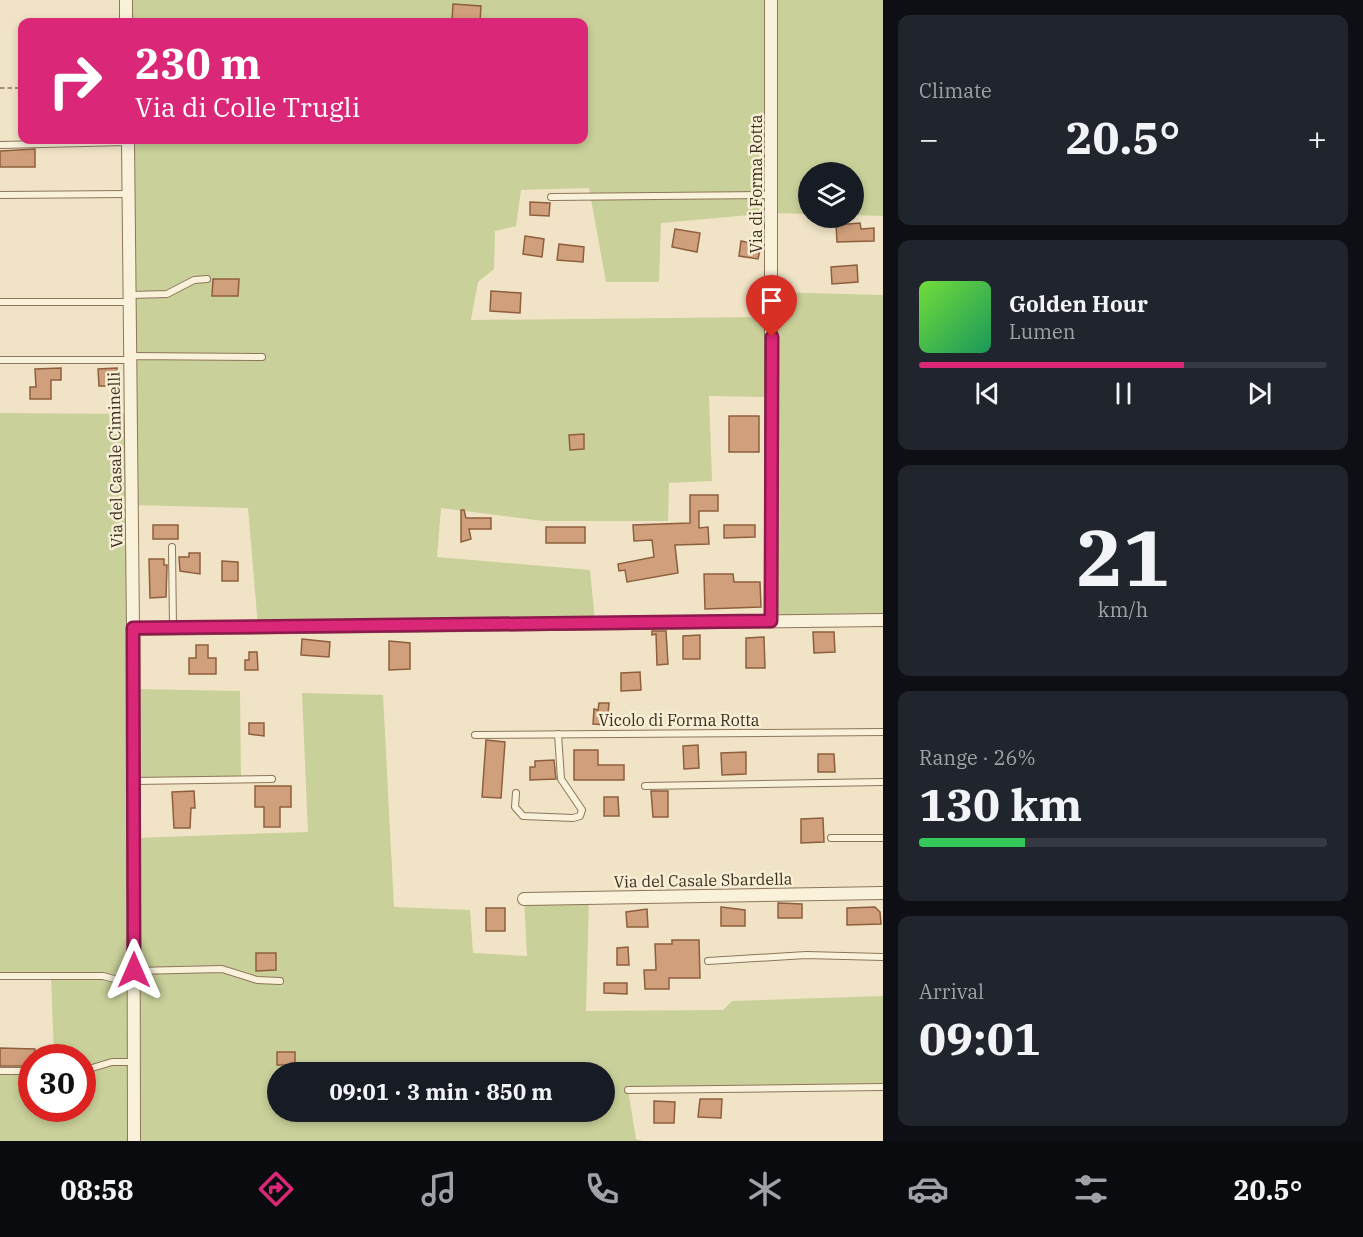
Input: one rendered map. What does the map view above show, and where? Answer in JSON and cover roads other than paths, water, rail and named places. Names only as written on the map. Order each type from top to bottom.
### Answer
[{"type":"street","points":[[126,0],[126,18]]},
{"type":"street","name":"Via di Forma Rotta","points":[[771,0],[771,621]]},
{"type":"street","name":"Via del Casale Ciminelli","points":[[128,144],[134,781],[134,1141]]},
{"type":"street","points":[[133,628],[883,620]]},
{"type":"street","name":"Via del Casale Sbardella","points":[[524,899],[883,893]]},
{"type":"lane","points":[[0,145],[32,144]]},
{"type":"lane","points":[[0,195],[128,194]]},
{"type":"lane","points":[[551,197],[772,195]]},
{"type":"lane","points":[[0,302],[130,298],[167,294],[194,280],[207,279]]},
{"type":"lane","points":[[0,360],[262,357]]},
{"type":"lane","points":[[172,547],[173,628]]},
{"type":"lane","name":"Vicolo di Forma Rotta","points":[[475,735],[883,732]]},
{"type":"lane","points":[[516,792],[515,807],[523,816],[573,818],[580,816],[582,810],[560,776],[558,734]]},
{"type":"lane","points":[[134,781],[272,779]]},
{"type":"lane","points":[[645,786],[883,782]]},
{"type":"lane","points":[[831,838],[883,838]]},
{"type":"lane","points":[[708,961],[806,955],[883,957]]},
{"type":"lane","points":[[134,970],[222,969],[257,980],[280,981]]},
{"type":"lane","points":[[0,976],[103,976],[134,984]]},
{"type":"lane","points":[[96,1067],[112,1062],[134,1062]]},
{"type":"lane","points":[[0,1071],[18,1071]]},
{"type":"lane","points":[[628,1090],[883,1087]]}]
